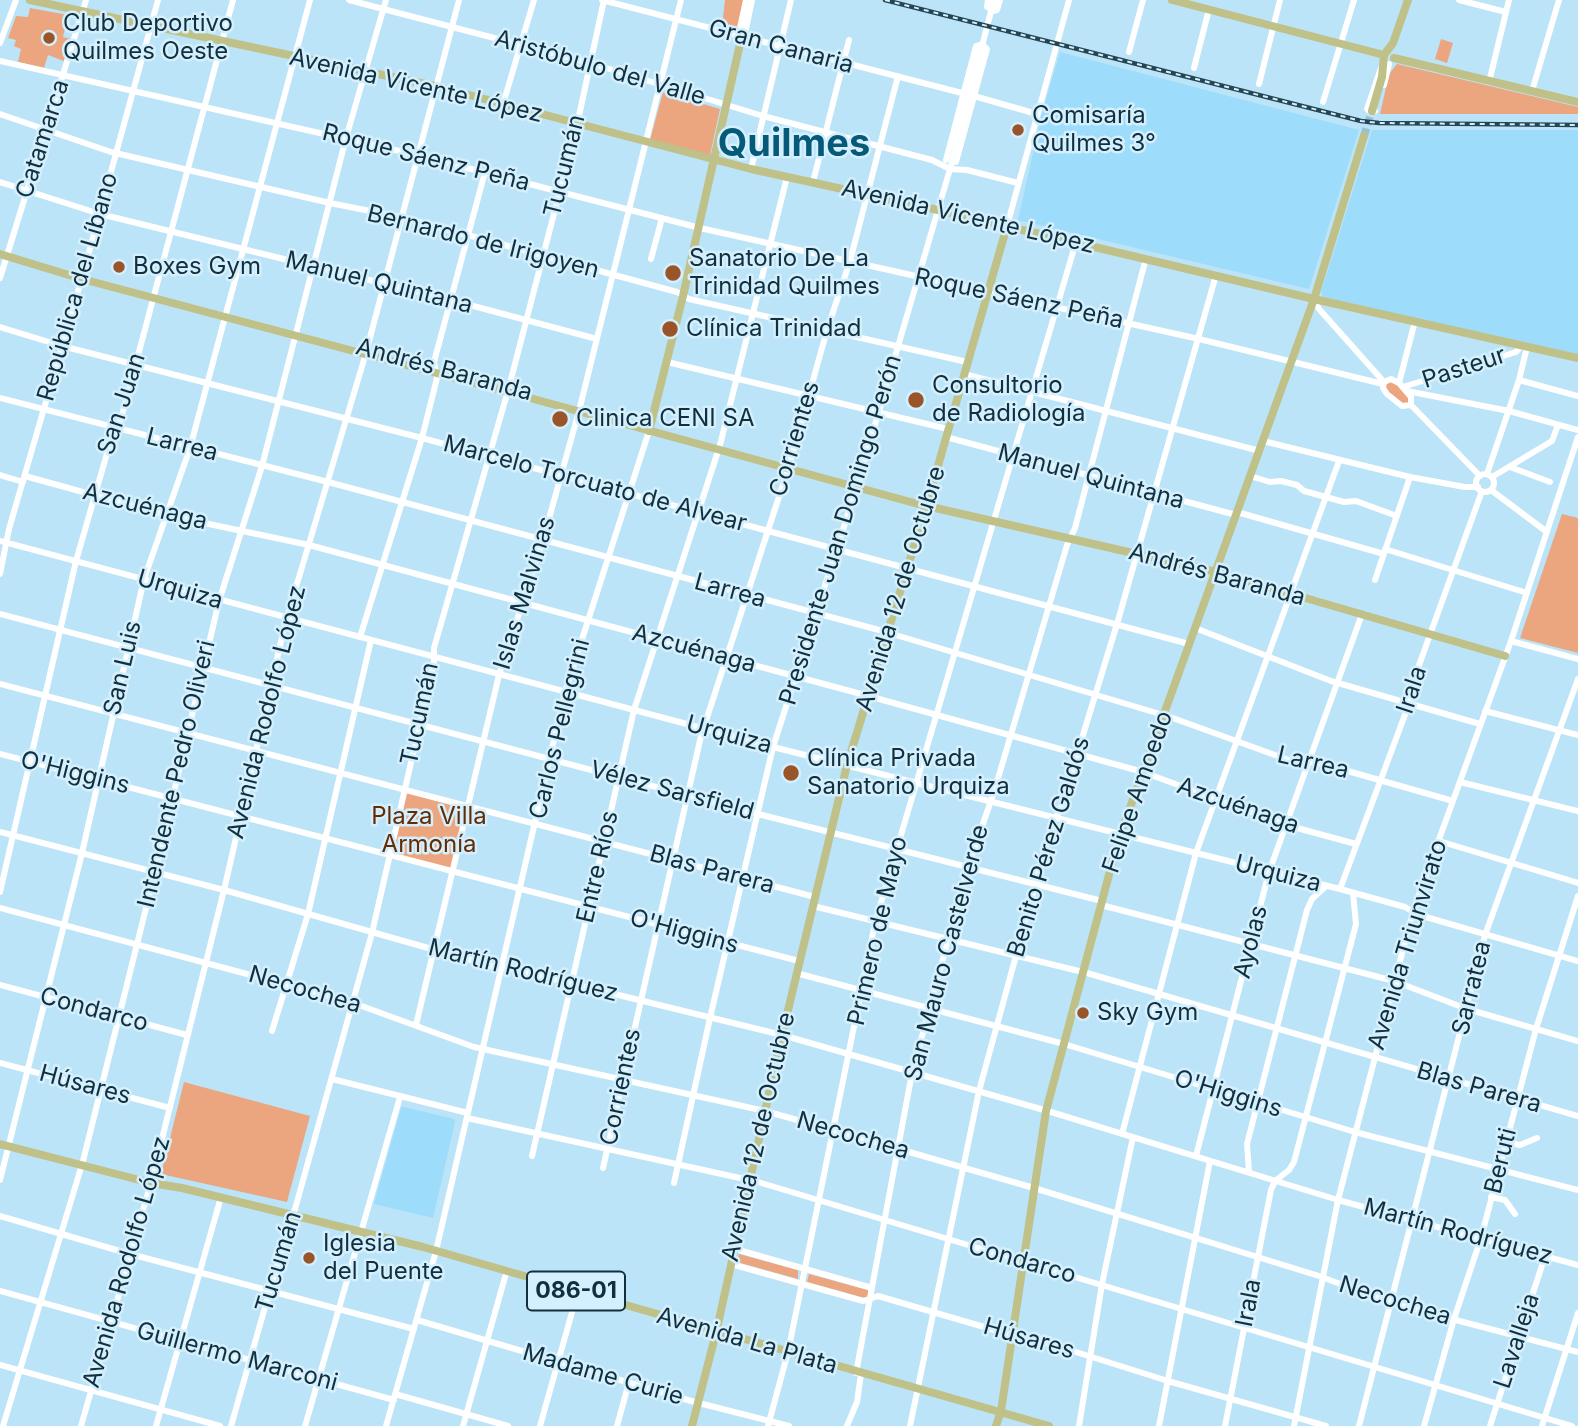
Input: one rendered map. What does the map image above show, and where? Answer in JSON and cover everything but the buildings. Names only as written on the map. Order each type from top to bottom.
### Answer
[{"type":"main road","name":"Avenida Vicente López","points":[[30,0],[435,86],[713,160],[1578,358]]},
{"type":"main road","points":[[1172,0],[1210,5],[1274,26],[1341,43],[1388,60],[1578,102]]},
{"type":"main road","points":[[1372,111],[1408,0]]},
{"type":"main road","name":"Carlos Pellegrini","points":[[650,429],[742,35]]},
{"type":"main road","name":"Felipe Amoedo","points":[[996,1426],[1046,1111],[1121,834],[1314,299],[1364,136]]},
{"type":"main road","name":"Avenida 12 de Octubre","points":[[692,1426],[732,1264],[796,973],[847,765],[927,504],[1006,226]]},
{"type":"main road","name":"Andrés Baranda","points":[[3,253],[650,429],[921,499],[927,504],[1216,572],[1505,656]]},
{"type":"main road","name":"Avenida La Plata","points":[[0,1142],[507,1270],[1049,1426]]},
{"type":"street","points":[[0,43],[16,0]]},
{"type":"street","name":"Catamarca","points":[[0,278],[3,253],[86,0]]},
{"type":"street","name":"República del Líbano","points":[[0,574],[3,542],[83,276],[158,0]]},
{"type":"street","name":"San Juan","points":[[0,892],[93,495],[112,436],[117,429],[155,296],[233,0]]},
{"type":"street","name":"San Luis","points":[[0,1180],[82,853],[144,579],[190,448],[310,0]]},
{"type":"street","name":"Aristóbulo del Valle","points":[[349,0],[590,63],[763,116],[932,160],[950,169],[967,170],[1018,183]]},
{"type":"street","name":"Intendente Pedro Oliveri","points":[[3,1426],[82,1163],[219,601],[262,466],[346,138],[386,0]]},
{"type":"street","name":"Avenida Rodolfo López","points":[[80,1426],[170,1108],[286,619],[366,351],[459,0]]},
{"type":"street","points":[[503,104],[534,0]]},
{"type":"street","name":"Gran Canaria","points":[[602,0],[962,93]]},
{"type":"street","name":"Tucumán","points":[[230,1426],[293,1215],[372,933],[420,724],[434,648],[509,389],[577,125],[602,0]]},
{"type":"street","name":"Islas Malvinas","points":[[416,1026],[499,674],[542,540],[579,409],[681,0]]},
{"type":"street","name":"Carlos Pellegrini","points":[[742,35],[740,28],[746,0]]},
{"type":"street","name":"Carlos Pellegrini","points":[[742,35],[746,29],[752,0]]},
{"type":"street","points":[[751,169],[791,0]]},
{"type":"street","points":[[988,0],[988,9],[994,11],[997,10],[1000,0]]},
{"type":"street","name":"Presidente Juan Domingo Perón","points":[[952,158],[994,0]]},
{"type":"street","name":"Avenida 12 de Octubre","points":[[1006,226],[1069,0]]},
{"type":"street","points":[[1129,52],[1143,0]]},
{"type":"street","points":[[1259,84],[1280,0]]},
{"type":"street","points":[[1323,102],[1354,0]]},
{"type":"street","points":[[1459,0],[1506,12]]},
{"type":"street","points":[[1489,82],[1509,0]]},
{"type":"street","points":[[1532,91],[1559,0]]},
{"type":"street","points":[[1194,68],[1210,5]]},
{"type":"street","points":[[813,182],[849,40]]},
{"type":"street","name":"Presidente Juan Domingo Perón","points":[[674,1183],[773,747],[858,484],[950,169],[962,93],[976,46],[982,44],[987,49],[952,158]]},
{"type":"street","points":[[1388,60],[1376,111],[1373,113],[1367,109],[1388,60]]},
{"type":"street","name":"Roque Sáenz Peña","points":[[0,61],[346,138],[699,228],[1199,339],[1383,383],[1391,379],[1403,387]]},
{"type":"street","name":"Corrientes","points":[[603,1168],[704,728],[789,465],[827,330],[850,261],[898,76]]},
{"type":"street","points":[[974,96],[1037,114]]},
{"type":"street","name":"Bernardo de Irigoyen","points":[[0,114],[116,153],[401,218],[753,314],[968,362]]},
{"type":"street","name":"Felipe Amoedo","points":[[1361,133],[1367,134],[1356,171],[1351,177],[1350,169],[1361,133]]},
{"type":"street","name":"Aristóbulo del Valle","points":[[932,160],[952,158],[967,170]]},
{"type":"street","points":[[360,637],[422,438],[451,300],[485,172]]},
{"type":"street","name":"Entre Ríos","points":[[531,1156],[634,710],[719,447],[787,177]]},
{"type":"street","name":"Manuel Quintana","points":[[0,182],[100,214],[384,283],[597,339]]},
{"type":"street","points":[[651,259],[662,218]]},
{"type":"street","name":"Primero de Mayo","points":[[769,1423],[788,1352],[875,923],[1076,242]]},
{"type":"street","name":"San Mauro Castelverde","points":[[847,1426],[856,1402],[870,1298],[912,1073],[968,867],[1089,477],[1146,258]]},
{"type":"street","name":"Benito Pérez Galdós","points":[[910,1426],[979,1091],[1035,884],[1117,624],[1216,275]]},
{"type":"street","points":[[1314,299],[1319,309],[1383,383],[1387,394],[1402,407],[1411,405]]},
{"type":"street","points":[[1415,321],[1403,387],[1411,397],[1411,405],[1479,476]]},
{"type":"street","name":"Marcelo Torcuato de Alvear","points":[[0,327],[62,346],[422,438],[1189,644]]},
{"type":"street","points":[[1491,490],[1494,485],[1490,475],[1527,354],[1524,346]]},
{"type":"street","name":"Pasteur","points":[[1403,387],[1516,352],[1524,346]]},
{"type":"street","name":"Manuel Quintana","points":[[667,362],[878,413],[1012,456],[1385,551],[1527,593]]},
{"type":"street","points":[[964,374],[1260,452]]},
{"type":"street","points":[[1519,380],[1578,396]]},
{"type":"street","points":[[1403,387],[1578,430]]},
{"type":"street","name":"Larrea","points":[[0,398],[328,482],[887,632],[1164,715],[1297,763],[1316,762],[1453,801]]},
{"type":"street","points":[[1479,476],[1490,475],[1510,467],[1552,441],[1558,425]]},
{"type":"street","name":"Carlos Pellegrini","points":[[386,1426],[436,1251],[565,692],[650,429]]},
{"type":"street","name":"Avenida Triunvirato","points":[[1294,1426],[1338,1200],[1413,911],[1511,641],[1578,437]]},
{"type":"street","points":[[1263,442],[1410,477],[1491,490],[1547,532]]},
{"type":"street","points":[[1122,1134],[1196,853],[1339,461]]},
{"type":"street","points":[[1569,464],[1578,467]]},
{"type":"street","points":[[1510,467],[1550,482]]},
{"type":"street","name":"Azcuénaga","points":[[0,475],[93,495],[166,515],[309,545],[868,696],[1143,772],[1286,825],[1356,844]]},
{"type":"street","points":[[1250,476],[1270,482],[1281,481],[1297,485],[1304,491],[1344,502],[1356,501],[1396,516]]},
{"type":"street","points":[[1479,476],[1477,481],[1480,489]]},
{"type":"street","points":[[1375,580],[1410,477]]},
{"type":"street","name":"Irala","points":[[1340,889],[1432,635],[1480,489]]},
{"type":"street","name":"Urquiza","points":[[3,542],[773,747],[1340,889],[1578,961]]},
{"type":"street","name":"Vélez Sarsfield","points":[[0,614],[550,760],[1035,884],[1178,925],[1394,981],[1467,1009],[1578,1041]]},
{"type":"street","name":"Ayolas","points":[[1196,1156],[1269,872],[1362,614]]},
{"type":"street","points":[[1195,628],[1266,658],[1337,683],[1480,724]]},
{"type":"street","points":[[272,1031],[308,914],[371,640]]},
{"type":"street","points":[[1511,641],[1578,659]]},
{"type":"street","name":"Sarratea","points":[[1359,1426],[1485,935],[1578,679]]},
{"type":"street","name":"Blas Parera","points":[[0,684],[744,878],[875,923],[1083,972],[1578,1116]]},
{"type":"street","points":[[1485,711],[1578,735]]},
{"type":"street","name":"O'Higgins","points":[[0,754],[799,961]]},
{"type":"street","points":[[1460,782],[1578,811]]},
{"type":"street","name":"Martín Rodríguez","points":[[0,832],[223,890],[503,968],[782,1035],[979,1091],[1338,1200],[1578,1265]]},
{"type":"street","points":[[1439,841],[1578,883]]},
{"type":"street","points":[[1249,1172],[1246,1149],[1309,904],[1326,886]]},
{"type":"street","points":[[1275,1181],[1289,1170],[1294,1162],[1356,919],[1353,893]]},
{"type":"street","name":"Beruti","points":[[1424,1426],[1454,1319],[1481,1238],[1536,1029],[1578,896]]},
{"type":"street","name":"Necochea","points":[[0,908],[352,1002],[484,1049],[765,1111],[833,1130],[1258,1257],[1391,1303],[1578,1352]]},
{"type":"street","name":"O'Higgins","points":[[796,973],[1064,1044],[1355,1132],[1578,1190]]},
{"type":"street","name":"Condarco","points":[[0,985],[187,1035]]},
{"type":"street","name":"Húsares","points":[[0,1063],[170,1108]]},
{"type":"street","name":"Condarco","points":[[332,1079],[537,1134],[750,1180],[1572,1426]]},
{"type":"street","points":[[305,1426],[400,1097]]},
{"type":"street","points":[[1079,1426],[1102,1284],[1133,1137]]},
{"type":"street","points":[[1506,1142],[1520,1145],[1536,1138]]},
{"type":"street","points":[[1159,1426],[1210,1161]]},
{"type":"street","name":"Irala","points":[[1225,1426],[1275,1181]]},
{"type":"street","points":[[1492,1197],[1504,1200],[1514,1214]]},
{"type":"street","points":[[156,1426],[221,1198]]},
{"type":"street","points":[[0,1216],[130,1254],[414,1329]]},
{"type":"street","points":[[735,1249],[872,1288]]},
{"type":"street","name":"Lavalleja","points":[[1490,1426],[1545,1256]]},
{"type":"street","name":"Húsares","points":[[732,1264],[863,1301],[878,1296],[1022,1335],[1168,1381],[1326,1426]]},
{"type":"street","points":[[463,1426],[507,1270]]},
{"type":"street","name":"Guillermo Marconi","points":[[0,1291],[319,1380],[508,1426]]},
{"type":"street","points":[[540,1426],[578,1291]]},
{"type":"street","points":[[1542,1426],[1578,1313]]},
{"type":"street","name":"Madame Curie","points":[[417,1320],[769,1423],[789,1426]]},
{"type":"street","points":[[0,1365],[220,1426]]},
{"type":"street","points":[[617,1426],[629,1382]]},
{"type":"shaded area","points":[[1060,52],[1359,130],[1309,289],[1018,220],[1042,113]]},
{"type":"shaded area","points":[[1372,130],[1578,130],[1578,356],[1323,297],[1321,292]]},
{"type":"shaded area","points":[[401,1108],[454,1119],[455,1122],[433,1218],[374,1204]]},
{"type":"green space","points":[[725,0],[747,0],[741,31],[722,27]]},
{"type":"green space","name":"Club Deportivo Quilmes Oeste","points":[[30,8],[68,15],[63,37],[71,39],[64,61],[48,55],[44,68],[18,62],[21,49],[14,46],[16,40],[8,38],[16,16],[28,17]]},
{"type":"green space","points":[[1441,39],[1453,43],[1447,63],[1435,59]]},
{"type":"green space","points":[[1397,64],[1578,107],[1578,114],[1380,114],[1389,74]]},
{"type":"green space","points":[[663,92],[720,109],[710,155],[650,140]]},
{"type":"green space","points":[[1390,381],[1398,384],[1410,397],[1410,404],[1403,405],[1386,390],[1385,383]]},
{"type":"green space","points":[[1562,514],[1578,518],[1578,653],[1520,638]]},
{"type":"green space","name":"Plaza Villa Armonía","points":[[404,790],[469,807],[454,871],[389,854]]},
{"type":"green space","points":[[184,1082],[310,1116],[287,1202],[161,1174]]},
{"type":"green space","points":[[739,1254],[798,1270],[798,1279],[737,1262]]},
{"type":"green space","points":[[809,1274],[868,1290],[868,1299],[807,1282]]},
{"type":"tunnel","points":[[1364,136],[1372,111]]},
{"type":"railway","points":[[885,0],[1361,121],[1578,125]]},
{"type":"place","name":"Club Deportivo Quilmes Oeste","points":[[49,38]]},
{"type":"place","name":"Comisaría Quilmes 3°","points":[[1018,130]]},
{"type":"place","name":"Boxes Gym","points":[[119,267]]},
{"type":"place","name":"Sanatorio De La Trinidad Quilmes","points":[[673,273]]},
{"type":"place","name":"Clínica Trinidad","points":[[670,329]]},
{"type":"place","name":"Consultorio de Radiología","points":[[916,400]]},
{"type":"place","name":"Clinica CENI SA","points":[[560,419]]},
{"type":"place","name":"Clínica Privada Sanatorio Urquiza","points":[[791,773]]},
{"type":"place","name":"Sky Gym","points":[[1083,1013]]},
{"type":"place","name":"Iglesia del Puente","points":[[309,1258]]},
{"type":"district","name":"Quilmes","points":[[794,145]]}]
